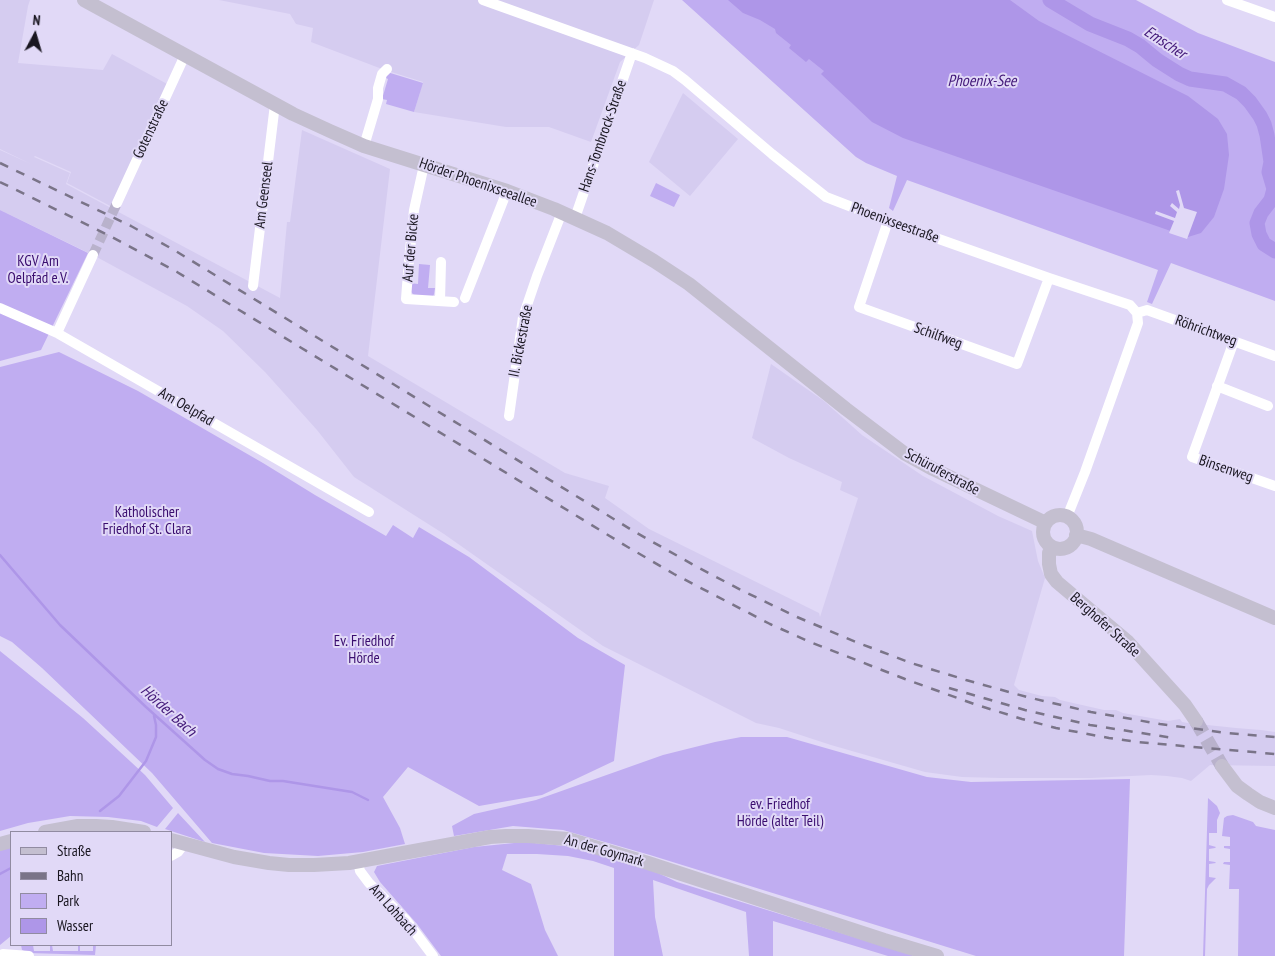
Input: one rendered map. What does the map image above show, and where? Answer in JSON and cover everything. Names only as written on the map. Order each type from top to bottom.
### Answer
[{"type":"main road","name":"Hörder Phoenixseeallee","points":[[84,0],[293,114],[364,146],[507,191],[562,212],[607,233],[689,284],[846,409]]},
{"type":"main road","name":"Schüruferstraße","points":[[846,409],[887,441],[918,461],[1046,523]]},
{"type":"main road","points":[[1063,515],[1067,517],[1075,524],[1076,535],[1067,547],[1056,548],[1045,538],[1044,528],[1046,523],[1053,517],[1063,515]]},
{"type":"main road","points":[[1076,535],[1091,539],[1275,618]]},
{"type":"main road","name":"Berghofer Straße","points":[[1052,546],[1049,554],[1049,564],[1051,574],[1057,582],[1127,641],[1180,700],[1196,721]]},
{"type":"main road","points":[[1222,766],[1237,786],[1260,802],[1275,808]]},
{"type":"main road","points":[[50,831],[78,826],[112,827],[138,831]]},
{"type":"main road","name":"An der Goymark","points":[[178,842],[234,857],[269,863],[338,864],[358,862],[490,837],[528,836],[568,839],[937,956]]},
{"type":"street","name":"Phoenixseestraße","points":[[482,0],[632,53],[657,63],[679,75],[826,197],[888,221],[1130,305],[1137,314]]},
{"type":"street","points":[[1227,0],[1275,16]]},
{"type":"street","name":"Hans-Tombrock-Straße","points":[[575,218],[632,53]]},
{"type":"street","name":"Gotenstraße","points":[[117,203],[185,55]]},
{"type":"street","points":[[364,146],[378,99],[378,88],[382,74],[387,69]]},
{"type":"street","name":"Am Geenseel","points":[[253,286],[275,104]]},
{"type":"street","name":"Auf der Bicke","points":[[424,165],[414,210],[406,299],[454,302]]},
{"type":"street","points":[[466,298],[507,191]]},
{"type":"street","name":"II. Bickestraße","points":[[509,416],[523,317],[562,212]]},
{"type":"street","name":"Schilfweg","points":[[888,221],[859,307],[1002,359],[1017,364],[1049,278]]},
{"type":"street","points":[[57,333],[93,256]]},
{"type":"street","name":"Auf der Bicke","points":[[440,301],[441,262]]},
{"type":"street","name":"Am Oelpfad","points":[[0,308],[57,333],[370,512]]},
{"type":"street","name":"Röhrichtweg","points":[[1137,314],[1147,310],[1275,356]]},
{"type":"street","points":[[1067,517],[1135,332],[1138,323],[1137,314]]},
{"type":"street","name":"Binsenweg","points":[[1234,341],[1192,457],[1275,486]]},
{"type":"street","points":[[1217,386],[1268,406]]},
{"type":"street","points":[[172,855],[178,852],[178,842]]},
{"type":"street","name":"Am Lohbach","points":[[358,862],[360,871],[369,883],[406,920],[433,956]]},
{"type":"street","points":[[2,955],[29,956]]},
{"type":"shaded area","points":[[0,0],[30,0],[18,63],[103,70],[112,54],[169,85],[114,208],[67,183],[71,172],[34,157],[70,173],[66,184],[280,298],[287,222],[290,222],[302,130],[390,169],[368,356],[565,473],[609,486],[605,498],[649,529],[819,613],[820,617],[858,498],[840,490],[842,482],[789,458],[752,438],[771,364],[824,401],[862,435],[923,476],[998,516],[1032,531],[1038,561],[1045,578],[1014,685],[1019,690],[1104,710],[1116,710],[1168,721],[1180,719],[1182,722],[1188,723],[1275,732],[1275,766],[1210,765],[1191,781],[1182,778],[1151,775],[1091,778],[1000,778],[962,777],[925,772],[779,728],[756,723],[603,646],[444,534],[354,477],[317,430],[265,372],[223,331],[187,306],[93,255],[0,210],[0,150],[31,164],[0,149]]},
{"type":"shaded area","points":[[219,0],[654,0],[639,45],[620,62],[591,142],[549,127],[506,127],[414,112],[423,82],[382,69],[311,42],[313,28],[296,24],[290,14]]},
{"type":"shaded area","points":[[683,93],[738,139],[690,196],[649,162]]},
{"type":"green space","points":[[682,0],[1136,0],[1198,33],[1275,62],[1275,301],[1171,263],[1152,304],[1147,302],[1158,270],[907,180],[893,211],[889,208],[897,176],[856,157]]},
{"type":"green space","points":[[387,72],[423,83],[414,112],[386,104],[387,100],[382,99],[388,79],[386,78]]},
{"type":"green space","points":[[656,183],[680,195],[674,207],[650,196]]},
{"type":"green space","name":"KGV Am Oelpfad e.V.","points":[[0,210],[88,253],[41,350],[0,361]]},
{"type":"green space","points":[[419,264],[430,265],[428,288],[435,288],[433,297],[414,295],[411,292],[410,283],[418,284]]},
{"type":"green space","points":[[59,352],[138,391],[386,536],[393,525],[413,538],[419,527],[469,557],[578,638],[625,665],[614,761],[542,795],[479,806],[408,767],[383,797],[400,828],[405,844],[363,852],[318,856],[264,853],[212,843],[152,773],[42,668],[12,642],[0,636],[0,367]]},
{"type":"green space","points":[[0,651],[83,718],[145,775],[173,808],[157,827],[141,821],[108,817],[70,816],[28,823],[0,831]]},
{"type":"green space","name":"ev. Friedhof Hörde (alter Teil)","points":[[741,737],[787,737],[927,777],[971,782],[1130,779],[1124,956],[976,956],[563,830],[513,826],[454,836],[452,826],[474,814],[536,800],[663,755]]},
{"type":"green space","points":[[1208,798],[1217,806],[1220,813],[1217,820],[1217,833],[1209,833],[1209,845],[1216,847],[1209,849],[1209,861],[1216,863],[1209,864],[1209,877],[1216,878],[1207,889],[1205,956],[1203,956]]},
{"type":"green space","points":[[178,813],[205,842],[172,831],[165,829]]},
{"type":"green space","points":[[1233,815],[1253,822],[1256,826],[1275,830],[1275,956],[1238,956],[1239,889],[1229,889],[1230,865],[1223,864],[1224,862],[1230,862],[1230,849],[1224,848],[1224,846],[1230,846],[1230,837],[1222,836],[1224,818]]},
{"type":"green space","points":[[524,842],[565,846],[590,851],[658,873],[677,882],[915,956],[888,956],[773,921],[773,956],[749,956],[746,912],[653,880],[655,917],[663,956],[614,956],[614,868],[568,856],[507,854],[502,870],[531,884],[545,930],[558,956],[441,956],[417,924],[380,882],[374,872],[377,866],[474,847]]},
{"type":"green space","points":[[10,847],[10,937],[0,945],[0,850]]},
{"type":"green space","points":[[21,946],[33,946],[34,951],[50,951],[50,946],[52,946],[53,951],[78,951],[78,946],[80,946],[80,951],[93,951],[93,946],[96,946],[95,955],[28,953],[22,950]]},
{"type":"water","name":"Phoenix-See","points":[[728,0],[1010,0],[1039,21],[1188,96],[1218,119],[1227,134],[1229,155],[1224,189],[1214,217],[1201,233],[1188,237],[903,138],[872,122],[821,74],[824,71],[809,59],[806,62],[789,48],[791,45],[776,33],[775,29],[743,13]]},
{"type":"pier","points":[[1179,190],[1184,208],[1197,212],[1187,239],[1169,233],[1174,221],[1155,214],[1156,211],[1175,218],[1177,212],[1170,206],[1172,203],[1179,209],[1180,205],[1176,191]]},
{"type":"waterway","name":"Emscher","points":[[1050,0],[1090,24],[1128,39],[1179,74],[1190,79],[1225,84],[1241,93],[1250,102],[1264,124],[1271,162],[1269,172],[1274,189],[1271,200],[1261,213],[1257,223],[1259,234],[1264,244],[1275,251]]},
{"type":"waterway","name":"Hörder Bach","points":[[0,555],[60,625],[146,707],[205,760],[218,769],[232,774],[270,781],[283,781],[352,792],[368,800]]},
{"type":"waterway","points":[[100,811],[119,796],[146,761],[156,737],[154,716]]},
{"type":"waterway","points":[[0,874],[10,869]]},
{"type":"tunnel","points":[[93,255],[117,203]]},
{"type":"tunnel","points":[[1196,721],[1222,766]]},
{"type":"railway","points":[[0,163],[131,226],[174,250],[635,532],[699,568],[797,617],[911,663],[1027,697],[1091,712],[1160,724],[1275,737]]},
{"type":"railway","points":[[0,182],[108,235],[177,272],[626,546],[674,574],[770,624],[810,642],[974,704],[1056,728],[1137,742],[1275,754]]},
{"type":"railway","points":[[949,688],[1025,710],[1090,725],[1173,738]]},
{"type":"park label","name":"Katholischer Friedhof St. Clara","points":[[147,522]]},
{"type":"park label","name":"Ev. Friedhof Hörde","points":[[364,650]]}]
